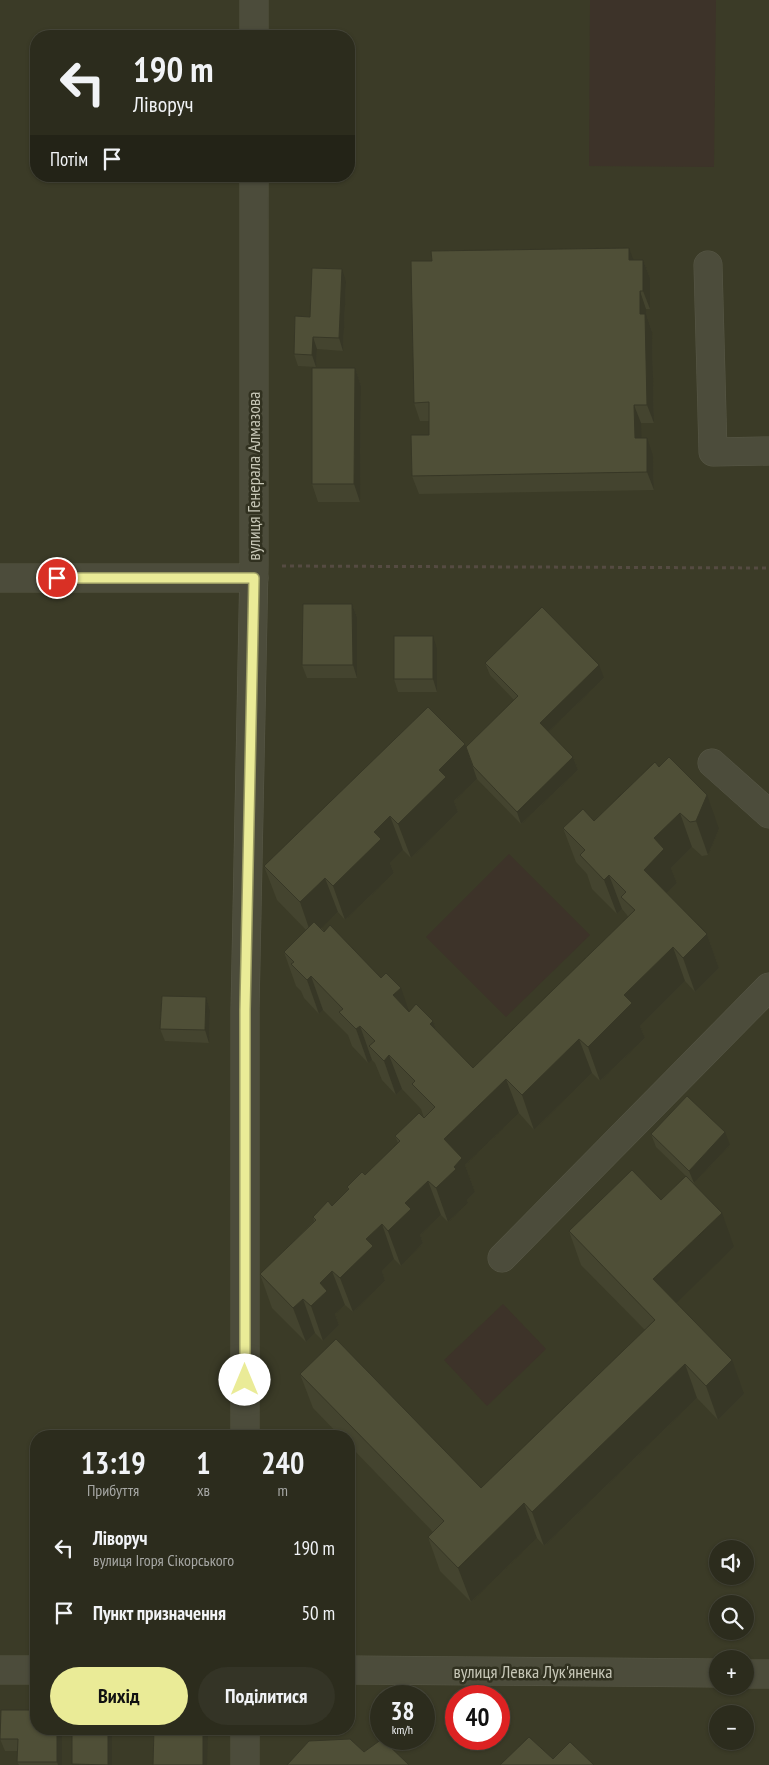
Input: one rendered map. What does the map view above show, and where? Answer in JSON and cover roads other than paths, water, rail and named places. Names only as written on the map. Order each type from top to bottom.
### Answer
[{"type":"street","points":[[254,0],[254,30]]},
{"type":"street","name":"вулиця Генерала Алмазова","points":[[245,1430],[245,1010],[254,572],[254,182]]},
{"type":"street","points":[[708,265],[713,452],[769,451]]},
{"type":"street","points":[[0,578],[254,572]]},
{"type":"street","points":[[712,764],[769,814]]},
{"type":"street","points":[[502,1258],[769,987]]},
{"type":"street","points":[[0,1670],[30,1670]]},
{"type":"street","name":"вулиця Левка Лук'яненка","points":[[355,1670],[709,1673]]},
{"type":"street","points":[[754,1674],[769,1674]]},
{"type":"street","points":[[245,1735],[245,1765]]}]
